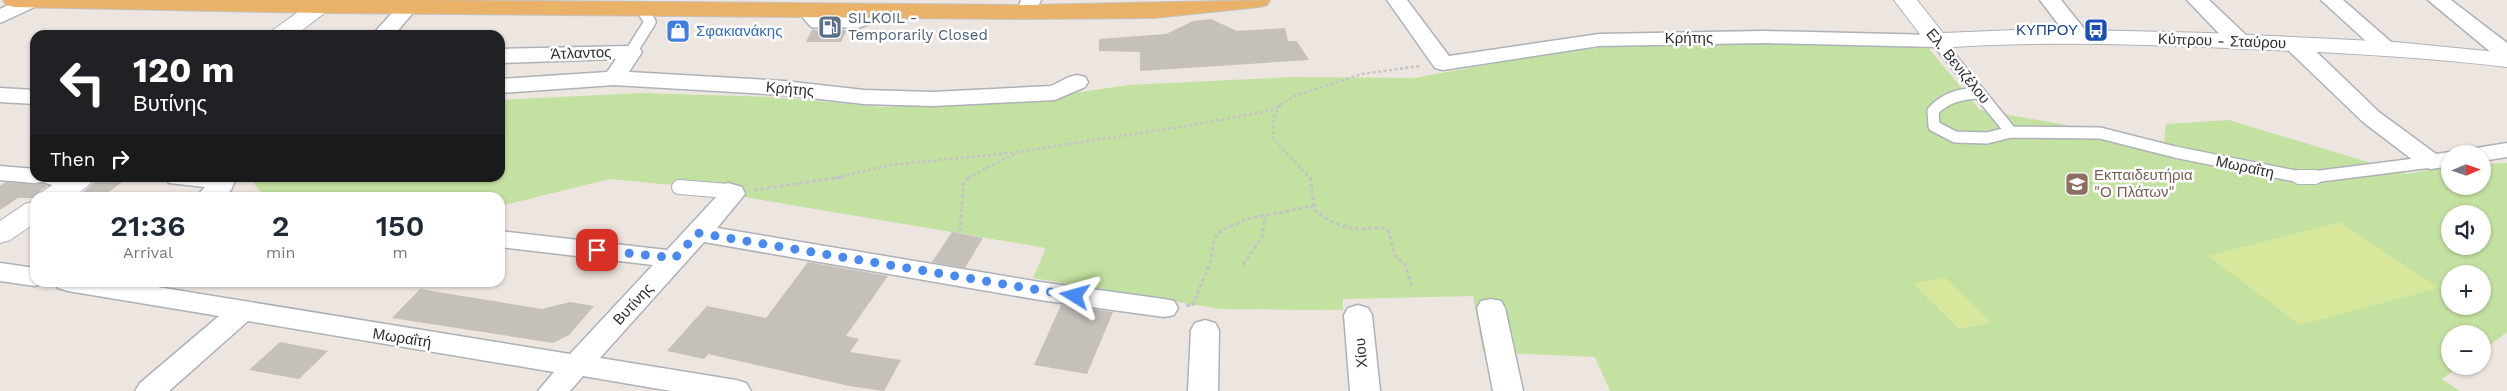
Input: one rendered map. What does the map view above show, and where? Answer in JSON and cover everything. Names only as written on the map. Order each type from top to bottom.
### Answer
[{"type":"main road","points":[[23,1],[326,3],[408,7],[890,11],[976,6],[1029,6],[1154,11],[1259,0]]},
{"type":"street","points":[[1397,0],[1443,63]]},
{"type":"street","name":"Ελ. Βενιζέλου","points":[[1906,0],[1937,41]]},
{"type":"street","points":[[2050,0],[2079,36]]},
{"type":"street","points":[[2197,0],[2239,41]]},
{"type":"street","points":[[2331,0],[2387,48]]},
{"type":"street","points":[[2438,0],[2507,54]]},
{"type":"street","points":[[0,18],[23,1]]},
{"type":"street","points":[[288,30],[326,3]]},
{"type":"street","points":[[387,30],[408,7]]},
{"type":"street","name":"Κύπρου - Σταύρου","points":[[1937,41],[2002,35],[2239,41],[2387,48],[2443,52],[2507,60]]},
{"type":"street","name":"Κρήτης","points":[[1443,63],[1599,40],[1734,37],[1937,41]]},
{"type":"street","points":[[2295,44],[2372,117],[2441,160]]},
{"type":"street","name":"Άτλαντος","points":[[505,56],[631,52]]},
{"type":"street","name":"Άτλαντος","points":[[614,78],[631,52]]},
{"type":"street","name":"Κρήτης","points":[[505,86],[614,78],[784,88],[864,96],[934,99],[1055,93],[1077,82]]},
{"type":"street","points":[[0,95],[30,97]]},
{"type":"street","points":[[2491,152],[2507,150]]},
{"type":"street","points":[[0,173],[30,176]]},
{"type":"street","points":[[57,192],[66,182]]},
{"type":"street","name":"Βυτίνης","points":[[553,391],[698,233],[731,193]]},
{"type":"street","points":[[0,234],[30,213]]},
{"type":"street","points":[[698,233],[1040,291],[1164,308]]},
{"type":"street","points":[[505,240],[675,258]]},
{"type":"street","points":[[0,272],[30,276]]},
{"type":"street","name":"Μωραΐτή","points":[[102,287],[736,391]]},
{"type":"street","points":[[1491,308],[1508,391]]},
{"type":"street","points":[[150,391],[242,311]]},
{"type":"street","name":"Χίου","points":[[1358,315],[1364,391]]},
{"type":"street","points":[[1203,391],[1205,330]]},
{"type":"lane","points":[[631,52],[650,22],[642,9]]},
{"type":"lane","name":"Ελ. Βενιζέλου","points":[[1937,41],[2011,132]]},
{"type":"lane","name":"Μωραΐτη","points":[[1979,93],[1958,94],[1942,100],[1933,111],[1934,126],[1955,136],[1986,138],[2011,132],[2100,133],[2175,152],[2305,178],[2441,160]]},
{"type":"lane","points":[[679,187],[731,193]]},
{"type":"path","points":[[731,193],[843,176],[890,164],[1021,151],[1199,124],[1272,110],[1294,96],[1362,74],[1443,63]]},
{"type":"path","points":[[1281,105],[1274,117],[1273,138],[1310,177],[1313,206],[1318,213],[1345,226],[1359,229],[1382,228],[1388,230],[1395,255],[1405,264],[1412,286]]},
{"type":"path","points":[[960,232],[964,181],[974,174],[1021,151]]},
{"type":"path","points":[[1164,308],[1174,304],[1192,306],[1211,261],[1214,239],[1219,233],[1247,219],[1265,217],[1313,206]]},
{"type":"path","points":[[1243,265],[1257,250],[1266,226],[1265,217]]},
{"type":"green space","points":[[1672,41],[1925,44],[1980,110],[2164,142],[2166,124],[2229,120],[2407,174],[2441,168],[2441,195],[2491,195],[2491,164],[2507,163],[2507,332],[2491,344],[2491,325],[2441,325],[2441,375],[2448,375],[2442,379],[2460,391],[1610,391],[1595,357],[1483,352],[1473,296],[1343,299],[1343,310],[1220,309],[1033,278],[1046,248],[673,185],[610,179],[505,205],[505,192],[260,192],[253,182],[505,182],[505,100],[642,93],[773,97],[884,107],[1026,100],[1129,85],[1293,77],[1414,78],[1564,51]],"holes":[[[1914,284],[1991,322],[1960,329]]]},
{"type":"green space","points":[[2340,222],[2438,288],[2300,325],[2208,256]]},
{"type":"green space","points":[[1944,277],[1991,322],[1960,329],[1914,284]]},
{"type":"building","points":[[1211,19],[1237,31],[1285,28],[1288,41],[1297,41],[1309,60],[1140,71],[1140,52],[1099,51],[1099,39],[1166,34],[1193,21]]},
{"type":"building","points":[[812,29],[847,30],[841,42],[806,42]]},
{"type":"building","points":[[5,182],[48,186],[40,192],[30,192],[30,198],[18,198],[0,210],[0,186]]},
{"type":"building","points":[[94,182],[122,182],[109,192],[84,192]]},
{"type":"building","points":[[952,232],[983,238],[965,268],[932,262]]},
{"type":"building","points":[[808,262],[888,276],[846,336],[859,339],[850,352],[901,360],[884,391],[849,386],[708,354],[704,359],[667,351],[707,306],[766,318]]},
{"type":"building","points":[[420,289],[542,309],[570,302],[594,306],[569,335],[553,343],[392,318]]},
{"type":"building","points":[[1061,305],[1113,312],[1087,374],[1034,365]]},
{"type":"building","points":[[280,342],[328,351],[299,379],[249,370]]},
{"type":"place","name":"SILKOIL - Temporarily Closed","points":[[830,27]]},
{"type":"place","name":"ΚΥΠΡΟΥ","points":[[2096,30]]},
{"type":"place","name":"Σφακιανάκης","points":[[678,31]]},
{"type":"place","name":"Εκπαιδευτήρια \"Ο Πλάτων\"","points":[[2077,184]]},
{"type":"route","points":[[597,250],[675,258],[698,233],[1075,296]]}]
